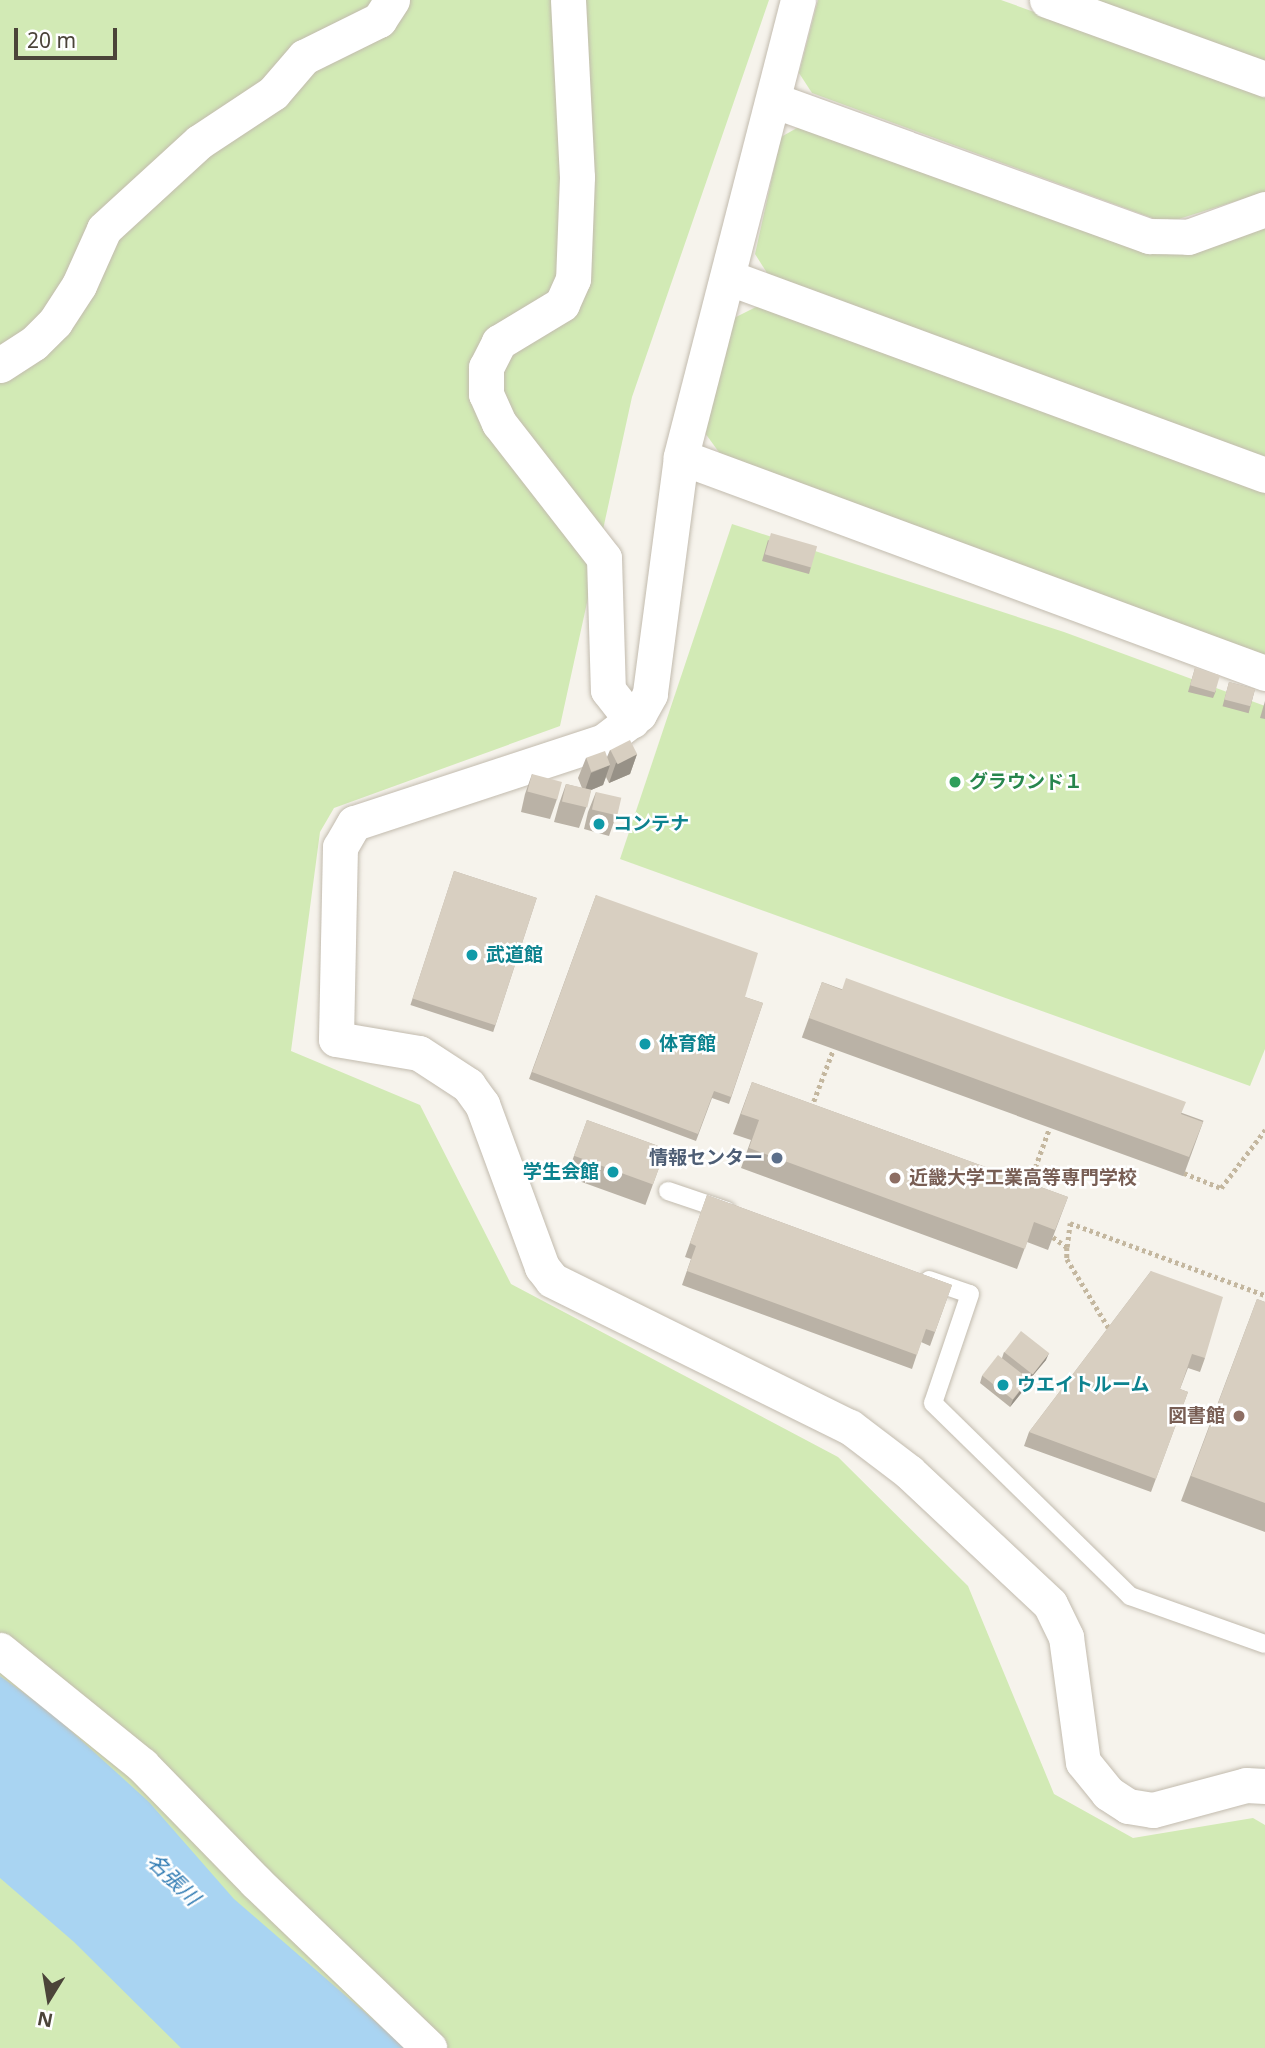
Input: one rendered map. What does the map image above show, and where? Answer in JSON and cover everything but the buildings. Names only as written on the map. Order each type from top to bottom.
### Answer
[{"type":"street","points":[[0,365],[34,343],[55,322],[79,285],[104,229],[199,142],[273,93],[304,57],[379,20],[392,0]]},
{"type":"street","points":[[568,0],[577,177],[573,279],[562,304],[499,342],[485,381],[499,423],[604,558],[608,690],[632,721]]},
{"type":"street","points":[[798,0],[730,278],[681,457],[650,694],[632,721],[604,741],[354,822],[341,847],[336,1039],[419,1053],[467,1085],[482,1104],[542,1267],[552,1280],[850,1427],[909,1472],[1050,1605],[1066,1637],[1083,1762],[1108,1793],[1128,1806],[1153,1810],[1246,1785],[1265,1786]]},
{"type":"street","points":[[1047,0],[1265,79]]},
{"type":"street","points":[[773,100],[1149,236],[1188,237],[1265,209]]},
{"type":"street","points":[[730,278],[1265,475]]},
{"type":"street","points":[[681,457],[1265,673]]},
{"type":"street","points":[[0,1650],[142,1765],[256,1882],[429,2048]]},
{"type":"lane","points":[[668,1191],[747,1217]]},
{"type":"lane","points":[[917,1276],[970,1294],[933,1403],[1130,1596],[1265,1644]]},
{"type":"path","points":[[810,1112],[833,1050]]},
{"type":"path","points":[[1027,1191],[1049,1129]]},
{"type":"path","points":[[1184,1172],[1222,1188],[1265,1130]]},
{"type":"path","points":[[1110,1330],[1067,1259],[1070,1223],[1265,1295]]},
{"type":"path","points":[[1053,1237],[1067,1247]]},
{"type":"green space","points":[[0,0],[769,0],[632,397],[560,726],[334,808],[320,832],[291,1051],[420,1105],[511,1284],[838,1457],[968,1586],[1054,1794],[1133,1838],[1253,1818],[1265,1825],[1265,2048],[0,2048]]},
{"type":"green space","points":[[818,0],[1001,0],[1265,95],[1265,192],[1166,223],[812,93],[799,73]]},
{"type":"green space","points":[[1088,0],[1265,0],[1265,63]]},
{"type":"green space","points":[[804,124],[1148,253],[1192,251],[1265,228],[1265,460],[769,276],[755,254],[781,137]]},
{"type":"green space","points":[[758,306],[1265,492],[1265,657],[721,455],[705,433],[734,318]]},
{"type":"green space","name":"グラウンド１","points":[[732,524],[1064,632],[1265,706],[1265,1049],[1250,1086],[620,859]]},
{"type":"water","name":"名張川","points":[[0,1676],[49,1711],[149,1802],[234,1899],[406,2048],[181,2048],[74,1942],[0,1878]]},
{"type":"place","name":"グラウンド１","points":[[955,782]]},
{"type":"place","name":"コンテナ","points":[[599,824]]},
{"type":"place","name":"武道館","points":[[472,955]]},
{"type":"place","name":"体育館","points":[[645,1044]]},
{"type":"place","name":"情報センター","points":[[777,1158]]},
{"type":"place","name":"学生会館","points":[[613,1172]]},
{"type":"place","name":"近畿大学工業高等専門学校","points":[[895,1178]]},
{"type":"place","name":"ウエイトルーム","points":[[1003,1385]]},
{"type":"place","name":"図書館","points":[[1239,1416]]}]
